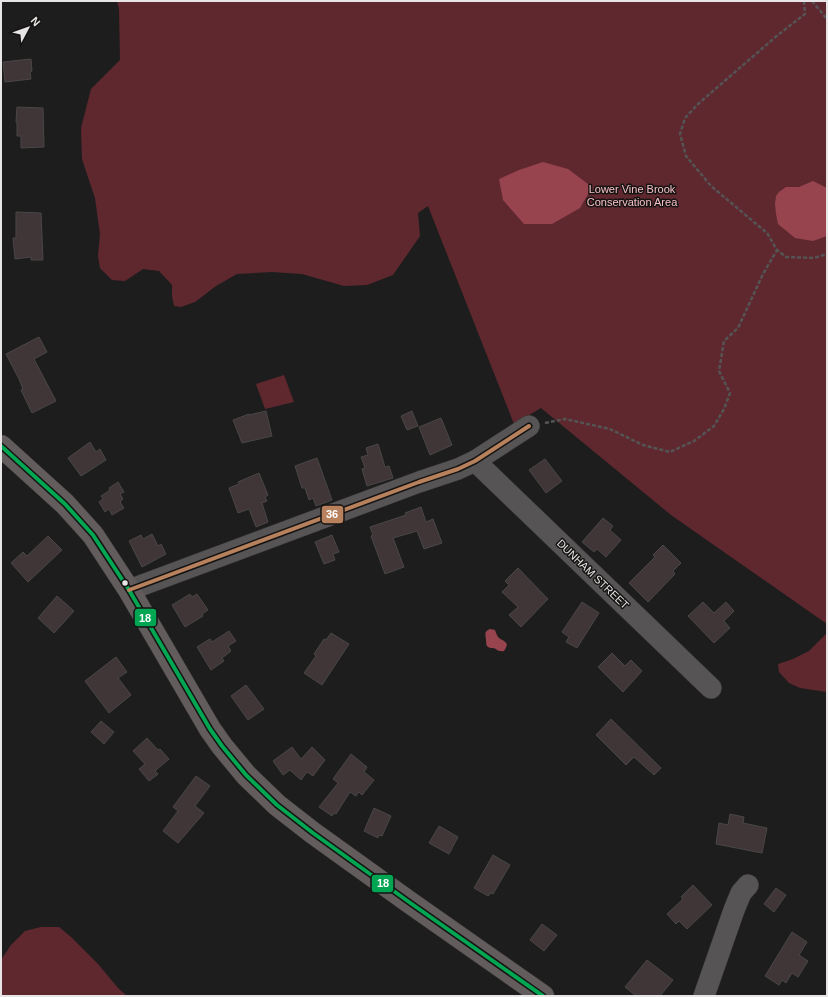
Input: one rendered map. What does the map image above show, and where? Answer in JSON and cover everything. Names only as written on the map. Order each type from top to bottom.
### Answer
[{"type":"main road","points":[[1,446],[65,504],[90,531],[129,590],[210,729],[246,775],[277,805],[313,833],[543,996]]},
{"type":"street","points":[[129,590],[419,482],[458,470],[475,461],[528,426]]},
{"type":"street","name":"DUNHAM STREET","points":[[475,461],[711,688]]},
{"type":"street","points":[[704,996],[734,910],[748,885]]},
{"type":"path","points":[[804,1],[805,14],[779,34],[698,104],[685,118],[680,134],[686,156],[711,186],[767,233],[777,250],[786,257],[814,258],[827,254]]},
{"type":"path","points":[[812,1],[827,19]]},
{"type":"path","points":[[528,426],[564,419],[610,429],[643,445],[670,452],[694,441],[714,426],[724,410],[730,393],[719,371],[724,341],[738,328],[763,274],[777,250]]},
{"type":"green space","name":"Lower Vine Brook Conservation Area","points":[[117,1],[827,1],[827,624],[671,515],[541,408],[514,424],[428,206],[418,213],[420,236],[393,275],[367,285],[344,286],[302,274],[272,272],[237,274],[216,286],[195,302],[181,307],[174,306],[172,285],[159,271],[143,269],[125,281],[112,280],[100,268],[98,256],[100,234],[95,198],[82,159],[81,128],[91,89],[120,60],[119,9]]},
{"type":"green space","points":[[284,375],[294,402],[265,409],[256,384]]},
{"type":"green space","points":[[827,633],[827,692],[800,688],[789,683],[779,672],[778,664],[809,651]]},
{"type":"green space","points":[[41,927],[59,927],[98,964],[118,988],[127,996],[1,996],[1,960],[11,945],[25,931]]},
{"type":"shaded area","points":[[543,162],[568,169],[592,187],[580,208],[552,224],[524,224],[503,200],[499,179]]},
{"type":"shaded area","points":[[813,181],[827,188],[827,236],[813,241],[795,238],[778,224],[775,204],[776,196],[786,187],[799,187]]},
{"type":"shaded area","points":[[490,629],[495,630],[498,637],[506,642],[507,645],[504,651],[488,647],[485,635]]},
{"type":"building","points":[[31,59],[31,79],[5,82],[3,62]]},
{"type":"building","points":[[17,107],[43,108],[44,147],[21,148],[21,136],[17,136]]},
{"type":"building","points":[[16,212],[41,213],[43,260],[31,260],[31,257],[15,259],[13,238],[16,238]]},
{"type":"building","points":[[39,337],[47,352],[34,359],[56,401],[32,413],[21,390],[23,389],[19,379],[6,354]]},
{"type":"building","points":[[266,411],[272,436],[242,443],[233,420],[249,414]]},
{"type":"building","points":[[412,411],[418,426],[407,430],[401,416]]},
{"type":"building","points":[[441,418],[452,445],[430,455],[419,427]]},
{"type":"building","points":[[90,442],[96,452],[100,449],[106,460],[81,476],[68,458]]},
{"type":"building","points":[[378,444],[385,467],[389,466],[393,478],[367,486],[362,469],[365,468],[361,457],[368,455],[366,448]]},
{"type":"building","points":[[317,458],[332,500],[316,506],[313,498],[309,500],[305,488],[302,488],[295,466]]},
{"type":"building","points":[[545,459],[562,481],[546,493],[529,470]]},
{"type":"building","points":[[259,473],[268,495],[265,497],[267,501],[262,503],[268,522],[256,527],[249,509],[238,513],[229,488],[239,484],[238,482]]},
{"type":"building","points":[[118,482],[124,492],[120,494],[123,499],[120,502],[124,508],[112,515],[109,509],[105,512],[99,502],[103,499],[101,496]]},
{"type":"building","points":[[421,507],[426,522],[433,519],[442,543],[424,549],[417,531],[393,538],[404,567],[385,574],[371,536],[373,535],[370,527],[406,515],[405,513]]},
{"type":"building","points":[[603,518],[613,526],[610,530],[621,540],[606,557],[597,549],[594,552],[582,542]]},
{"type":"building","points":[[152,534],[158,546],[161,544],[166,554],[142,567],[129,541],[141,535],[143,539]]},
{"type":"building","points":[[332,535],[339,552],[333,554],[335,560],[324,564],[315,542]]},
{"type":"building","points":[[48,536],[62,550],[28,582],[11,563],[23,552],[27,556]]},
{"type":"building","points":[[663,545],[681,563],[673,571],[675,574],[648,602],[629,583],[655,557],[653,555]]},
{"type":"building","points":[[518,568],[548,599],[521,627],[509,615],[518,607],[502,592],[509,585],[505,581]]},
{"type":"building","points":[[190,594],[192,597],[197,594],[208,610],[202,614],[203,616],[185,627],[172,605]]},
{"type":"building","points":[[57,596],[74,611],[54,633],[38,618]]},
{"type":"building","points":[[582,602],[599,613],[577,648],[566,642],[569,637],[562,632]]},
{"type":"building","points":[[703,602],[714,613],[726,602],[734,611],[724,621],[730,628],[714,643],[688,616]]},
{"type":"building","points":[[229,631],[236,641],[228,646],[231,651],[222,658],[224,661],[211,670],[197,647],[210,639],[212,642]]},
{"type":"building","points":[[331,633],[349,644],[322,685],[304,673],[316,656],[314,654],[324,639],[326,640]]},
{"type":"building","points":[[612,653],[625,666],[631,660],[642,671],[623,692],[598,667]]},
{"type":"building","points":[[116,657],[127,672],[118,678],[131,695],[109,713],[85,681]]},
{"type":"building","points":[[246,685],[264,709],[248,720],[231,696]]},
{"type":"building","points":[[611,719],[661,768],[654,775],[634,757],[626,765],[596,735]]},
{"type":"building","points":[[101,721],[114,732],[104,744],[91,732]]},
{"type":"building","points":[[147,738],[169,759],[155,771],[158,774],[149,781],[139,769],[145,764],[133,751]]},
{"type":"building","points":[[292,747],[301,759],[312,747],[325,760],[313,776],[307,772],[301,780],[290,770],[283,775],[273,761]]},
{"type":"building","points":[[351,754],[367,767],[364,772],[374,780],[362,795],[359,792],[356,796],[350,792],[336,814],[334,813],[332,816],[319,807],[338,783],[333,779]]},
{"type":"building","points":[[196,776],[210,786],[195,806],[204,813],[178,843],[163,831],[178,811],[173,807]]},
{"type":"building","points":[[374,808],[391,816],[382,836],[379,835],[378,838],[364,831]]},
{"type":"building","points":[[730,814],[744,817],[743,823],[767,828],[762,853],[716,844],[719,823],[728,825]]},
{"type":"building","points":[[439,826],[458,837],[449,854],[429,843]]},
{"type":"building","points":[[493,855],[510,865],[493,894],[491,893],[488,896],[474,888]]},
{"type":"building","points":[[693,885],[712,905],[687,929],[679,921],[676,924],[667,914],[683,899],[681,897]]},
{"type":"building","points":[[776,888],[786,895],[774,912],[764,904]]},
{"type":"building","points":[[542,924],[557,935],[544,951],[530,940]]},
{"type":"building","points":[[792,932],[807,942],[799,955],[808,961],[798,977],[792,973],[786,983],[782,980],[779,985],[765,976]]},
{"type":"building","points":[[647,960],[673,980],[660,996],[636,996],[625,987]]},
{"type":"transit line","name":"36","points":[[129,590],[419,482],[458,469],[475,461],[529,426]]},
{"type":"transit line","name":"18","points":[[1,446],[65,504],[93,535],[129,590],[210,729],[246,775],[277,805],[313,833],[543,996]]}]
